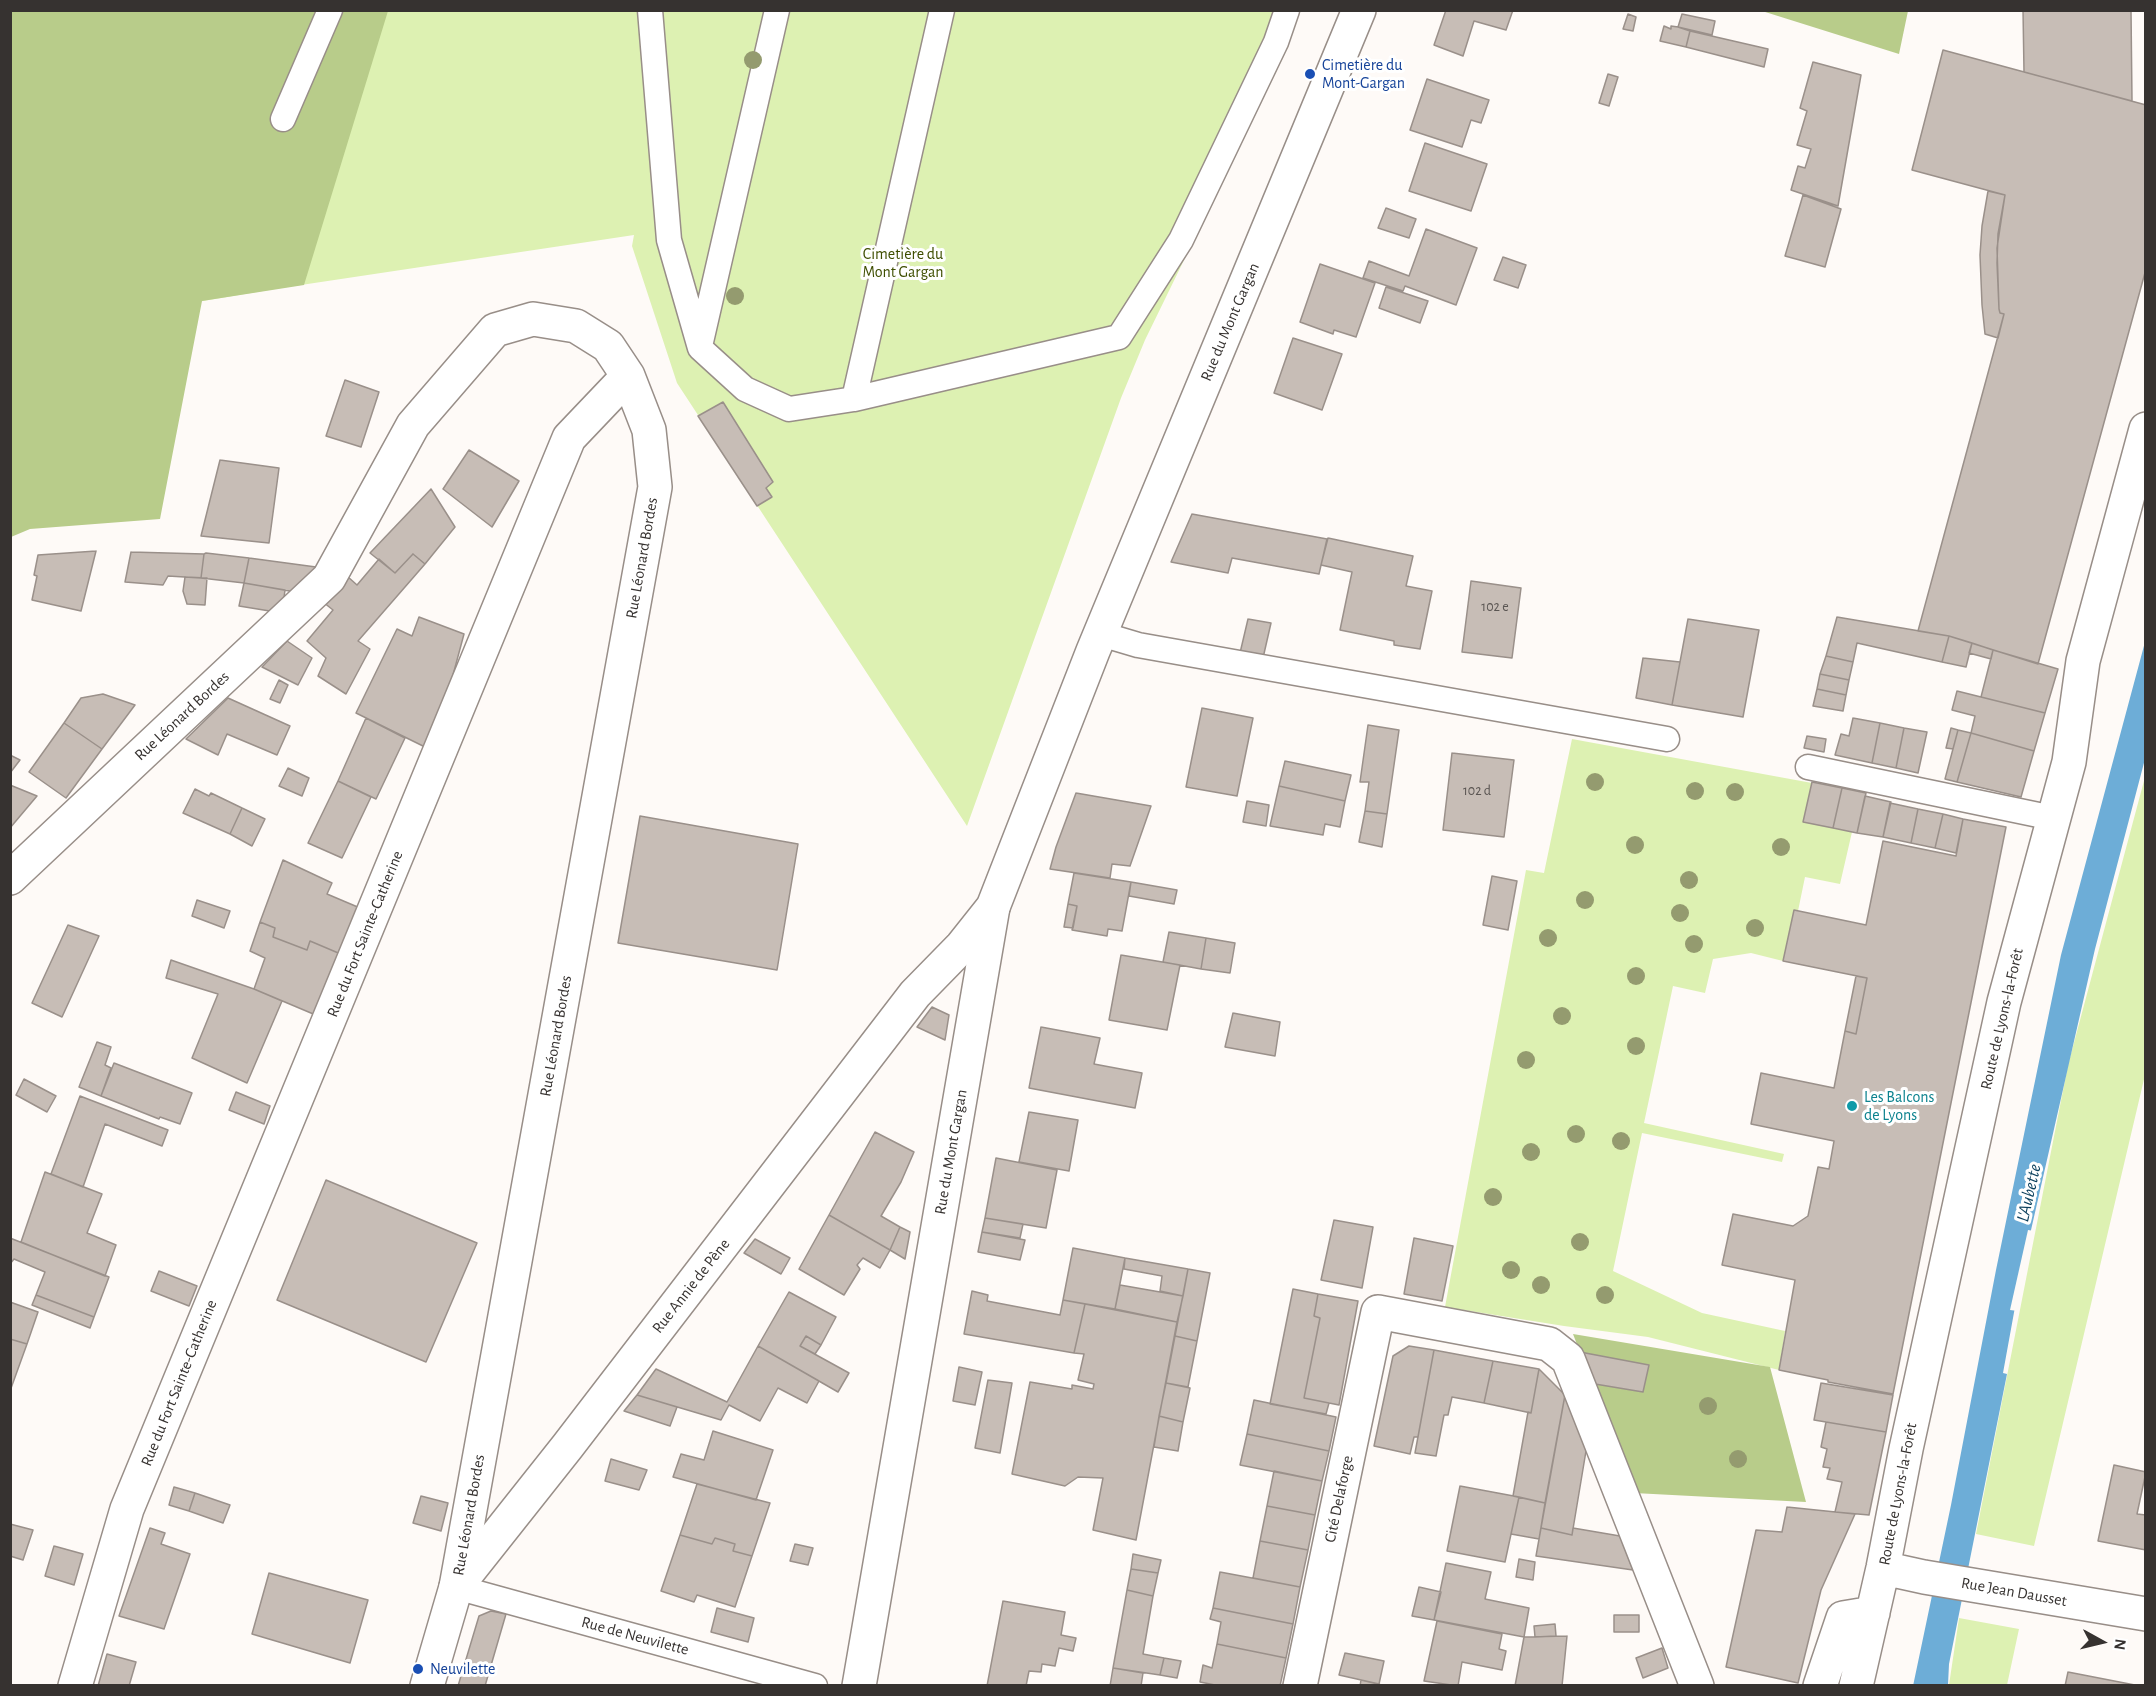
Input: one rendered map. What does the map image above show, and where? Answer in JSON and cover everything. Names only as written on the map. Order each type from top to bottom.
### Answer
[{"type":"street","name":"Rue du Mont Gargan","points":[[859,1686],[993,908],[1101,634],[1359,10]]},
{"type":"street","name":"Rue Léonard Bordes","points":[[10,878],[329,578],[413,425],[495,330],[533,319],[576,326],[608,346],[628,376],[649,430],[655,487],[456,1587]]},
{"type":"street","name":"Rue du Fort Sainte-Catherine","points":[[75,1686],[128,1509],[569,438],[628,376]]},
{"type":"street","name":"Route de Lyons-la-Forêt","points":[[1856,1686],[2004,1002],[2069,762],[2084,662],[2145,429]]},
{"type":"street","name":"Rue Annie de Pène","points":[[426,1686],[456,1587],[567,1447],[908,1004],[962,946],[993,908]]},
{"type":"street","name":"Cité Delaforge","points":[[1300,1686],[1378,1312],[1550,1344],[1568,1359],[1697,1686]]},
{"type":"street","name":"Rue Jean Dausset","points":[[1883,1568],[2145,1614]]},
{"type":"street","points":[[1820,1686],[1843,1618],[1873,1613]]},
{"type":"lane","points":[[283,119],[330,10]]},
{"type":"lane","points":[[650,10],[669,240],[700,348],[745,390],[789,409],[854,399],[1119,337],[1181,240],[1276,42],[1287,10]]},
{"type":"lane","points":[[700,348],[777,10]]},
{"type":"lane","points":[[854,399],[942,10]]},
{"type":"lane","points":[[1101,634],[1138,645],[1667,739]]},
{"type":"lane","points":[[1808,767],[2053,818]]},
{"type":"lane","name":"Rue de Neuvilette","points":[[456,1587],[815,1686]]},
{"type":"green space","name":"Cimetière du Mont Gargan","points":[[11,11],[1299,11],[1288,41],[1289,45],[1145,340],[1121,398],[967,826],[677,383],[632,246],[634,235],[281,288],[11,333]]},
{"type":"green space","points":[[11,11],[388,11],[304,285],[202,301],[160,519],[30,529],[11,537]]},
{"type":"green space","points":[[1762,11],[1908,11],[1899,54]]},
{"type":"green space","points":[[1572,739],[1812,783],[1803,822],[1852,832],[1840,884],[1805,877],[1798,911],[1794,911],[1783,961],[1751,953],[1713,959],[1705,993],[1673,986],[1644,1123],[1784,1154],[1782,1162],[1642,1133],[1613,1271],[1702,1313],[1785,1331],[1779,1370],[1648,1337],[1445,1307],[1526,870],[1544,873]]},
{"type":"green space","points":[[2145,777],[2145,1075],[2034,1546],[1976,1534],[2068,1065]]},
{"type":"green space","points":[[1573,1334],[1770,1367],[1806,1502],[1634,1493]]},
{"type":"green space","points":[[1959,1618],[2019,1629],[2007,1685],[1949,1685]]},
{"type":"water","name":"L'Aubette","points":[[2145,642],[2145,759],[2095,949],[2021,1274],[2003,1373],[2007,1374],[1949,1664],[1948,1685],[1913,1686],[2061,955]]},
{"type":"pier","points":[[2028,1230],[2034,1231],[2018,1311],[2010,1310]]},
{"type":"building","points":[[1446,10],[1513,10],[1506,30],[1474,21],[1463,56],[1434,45]]},
{"type":"building","points":[[2023,10],[2131,10],[2132,101],[2024,72]]},
{"type":"building","points":[[1628,14],[1636,17],[1633,31],[1623,29]]},
{"type":"building","points":[[1682,14],[1715,21],[1712,35],[1678,27]]},
{"type":"building","points":[[1664,26],[1690,31],[1686,47],[1660,41]]},
{"type":"building","points":[[1690,31],[1768,49],[1764,67],[1686,47]]},
{"type":"building","points":[[1943,50],[2146,105],[2146,269],[2038,664],[1949,636],[1918,631],[2004,314],[2000,313],[1999,309],[1997,263],[1998,234],[2005,195],[1912,170]]},
{"type":"building","points":[[1813,62],[1861,75],[1838,206],[1791,190],[1798,166],[1805,168],[1811,149],[1797,145],[1807,111],[1800,108]]},
{"type":"building","points":[[1608,74],[1618,77],[1609,106],[1599,103]]},
{"type":"building","points":[[1427,79],[1489,100],[1481,123],[1471,120],[1462,147],[1410,130]]},
{"type":"building","points":[[1425,143],[1487,164],[1471,211],[1409,191]]},
{"type":"building","points":[[1988,191],[2005,195],[1997,248],[1999,309],[2000,313],[2004,314],[1998,338],[1985,334],[1982,305],[1980,255]]},
{"type":"building","points":[[1803,195],[1841,209],[1825,267],[1785,256]]},
{"type":"building","points":[[1386,208],[1416,219],[1409,238],[1378,228]]},
{"type":"building","points":[[1426,229],[1477,248],[1456,305],[1405,286],[1403,291],[1363,278],[1369,261],[1409,276]]},
{"type":"building","points":[[1503,257],[1526,265],[1518,288],[1494,280]]},
{"type":"building","points":[[1320,264],[1375,283],[1356,337],[1334,330],[1333,334],[1300,322]]},
{"type":"building","points":[[1386,287],[1428,301],[1420,323],[1379,308]]},
{"type":"building","points":[[1293,338],[1342,354],[1322,410],[1274,393]]},
{"type":"building","points":[[345,380],[379,392],[361,447],[326,436]]},
{"type":"building","points":[[723,402],[773,482],[766,488],[772,497],[757,506],[698,416]]},
{"type":"building","points":[[469,450],[519,481],[492,527],[443,489]]},
{"type":"building","points":[[220,460],[279,468],[269,543],[201,536]]},
{"type":"building","points":[[431,489],[455,527],[425,564],[413,554],[395,573],[370,553]]},
{"type":"building","points":[[1192,514],[1327,539],[1319,574],[1232,558],[1228,573],[1171,562]]},
{"type":"building","points":[[1328,538],[1413,556],[1406,586],[1432,591],[1420,649],[1394,645],[1394,641],[1340,630],[1352,572],[1321,565]]},
{"type":"building","points":[[96,551],[81,611],[32,600],[38,555]]},
{"type":"building","points":[[131,552],[204,554],[201,578],[168,576],[163,585],[125,582]]},
{"type":"building","points":[[206,553],[249,558],[244,583],[201,578]]},
{"type":"building","points":[[413,554],[425,564],[358,641],[370,649],[346,694],[318,676],[326,658],[307,641],[333,610],[323,602],[347,576],[357,585],[379,559],[395,573]]},
{"type":"building","points":[[249,558],[319,568],[301,593],[244,583]]},
{"type":"building","points":[[185,577],[207,578],[205,605],[187,604],[183,591]]},
{"type":"building","points":[[1471,581],[1521,588],[1512,658],[1462,652]]},
{"type":"building","points":[[244,583],[285,590],[282,613],[239,606]]},
{"type":"building","points":[[419,617],[464,634],[453,675],[425,747],[356,713],[397,629],[412,636]]},
{"type":"building","points":[[1837,617],[1949,636],[1942,662],[1857,643],[1853,662],[1826,656]]},
{"type":"building","points":[[1248,619],[1271,623],[1263,658],[1240,653]]},
{"type":"building","points":[[1688,619],[1759,630],[1743,717],[1672,705]]},
{"type":"building","points":[[1949,636],[1972,643],[1966,667],[1942,662]]},
{"type":"building","points":[[287,641],[312,658],[298,685],[262,667]]},
{"type":"building","points":[[1972,643],[1993,650],[1991,659],[1969,653]]},
{"type":"building","points":[[1993,650],[2058,669],[2045,713],[1981,697]]},
{"type":"building","points":[[1826,656],[1853,662],[1849,680],[1820,674]]},
{"type":"building","points":[[1643,658],[1680,662],[1672,705],[1636,698]]},
{"type":"building","points":[[1820,674],[1849,680],[1846,695],[1817,689]]},
{"type":"building","points":[[279,680],[288,685],[280,703],[270,699]]},
{"type":"building","points":[[1817,689],[1846,695],[1843,711],[1813,706]]},
{"type":"building","points":[[1957,691],[2045,713],[2034,751],[1971,733],[1975,716],[1952,710]]},
{"type":"building","points":[[103,694],[135,705],[102,749],[64,723],[81,698]]},
{"type":"building","points":[[228,698],[290,726],[277,755],[227,734],[218,755],[186,739]]},
{"type":"building","points":[[1202,708],[1253,718],[1237,796],[1186,787]]},
{"type":"building","points":[[366,718],[405,738],[376,799],[338,781]]},
{"type":"building","points":[[1853,718],[1880,723],[1872,763],[1835,755],[1841,734],[1849,736]]},
{"type":"building","points":[[64,723],[102,749],[66,798],[29,772]]},
{"type":"building","points":[[1880,723],[1904,728],[1896,768],[1872,763]]},
{"type":"building","points":[[1368,725],[1399,730],[1387,814],[1365,811],[1369,782],[1360,782]]},
{"type":"building","points":[[1904,728],[1927,732],[1918,773],[1896,768]]},
{"type":"building","points":[[1951,728],[1958,730],[1953,749],[1946,748]]},
{"type":"building","points":[[1958,730],[1971,733],[1957,782],[1945,779]]},
{"type":"building","points":[[1971,733],[2034,751],[2021,797],[1957,782]]},
{"type":"building","points":[[1807,736],[1826,739],[1824,752],[1804,748]]},
{"type":"building","points":[[1452,753],[1514,760],[1504,837],[1443,830]]},
{"type":"building","points":[[10,755],[20,760],[10,773]]},
{"type":"building","points":[[1285,761],[1351,775],[1345,801],[1279,786]]},
{"type":"building","points":[[288,768],[309,778],[302,796],[279,786]]},
{"type":"building","points":[[338,781],[371,797],[342,858],[308,843]]},
{"type":"building","points":[[1812,782],[1842,788],[1833,828],[1803,822]]},
{"type":"building","points":[[10,785],[37,796],[10,828]]},
{"type":"building","points":[[1279,786],[1345,801],[1340,827],[1325,824],[1323,835],[1270,826]]},
{"type":"building","points":[[1842,788],[1866,793],[1857,833],[1833,828]]},
{"type":"building","points":[[195,789],[209,796],[211,793],[242,808],[230,834],[183,813]]},
{"type":"building","points":[[1076,793],[1151,806],[1130,866],[1112,864],[1110,878],[1050,869]]},
{"type":"building","points":[[1865,796],[1891,802],[1883,837],[1857,833]]},
{"type":"building","points":[[1247,801],[1269,805],[1266,826],[1243,822]]},
{"type":"building","points":[[1890,803],[1918,809],[1911,843],[1883,837]]},
{"type":"building","points":[[242,808],[265,819],[252,846],[230,834]]},
{"type":"building","points":[[1918,809],[1943,814],[1935,848],[1911,843]]},
{"type":"building","points":[[1365,811],[1387,814],[1382,847],[1359,842]]},
{"type":"building","points":[[1943,814],[1963,819],[1956,853],[1935,848]]},
{"type":"building","points":[[640,816],[798,844],[777,970],[618,943]]},
{"type":"building","name":"Les Balcons de Lyons","points":[[1963,819],[2006,827],[1893,1394],[1779,1370],[1795,1280],[1722,1265],[1733,1214],[1793,1226],[1808,1216],[1818,1167],[1829,1169],[1834,1141],[1751,1124],[1761,1073],[1834,1088],[1845,1031],[1856,1034],[1867,978],[1783,961],[1794,910],[1866,925],[1883,841],[1956,856]]},
{"type":"building","points":[[283,860],[332,883],[327,894],[360,908],[343,955],[310,941],[307,950],[273,937],[275,928],[260,922]]},
{"type":"building","points":[[1074,873],[1131,882],[1122,931],[1108,929],[1107,936],[1072,930],[1077,906],[1068,904]]},
{"type":"building","points":[[1492,876],[1517,881],[1508,930],[1483,925]]},
{"type":"building","points":[[1131,882],[1177,890],[1174,904],[1129,896]]},
{"type":"building","points":[[197,900],[230,911],[224,928],[192,916]]},
{"type":"building","points":[[1068,904],[1077,906],[1073,928],[1064,927]]},
{"type":"building","points":[[260,922],[275,928],[273,937],[307,950],[310,941],[343,955],[318,1016],[254,989],[265,958],[250,951]]},
{"type":"building","points":[[68,925],[99,936],[62,1017],[32,1003]]},
{"type":"building","points":[[1169,932],[1206,938],[1201,969],[1163,962]]},
{"type":"building","points":[[1206,938],[1235,943],[1230,973],[1201,969]]},
{"type":"building","points":[[1121,955],[1180,965],[1167,1030],[1109,1020]]},
{"type":"building","points":[[171,960],[282,1001],[247,1083],[192,1058],[218,994],[166,978]]},
{"type":"building","points":[[1856,976],[1867,978],[1856,1034],[1845,1031]]},
{"type":"building","points":[[932,1007],[949,1015],[945,1040],[917,1027]]},
{"type":"building","points":[[1233,1013],[1280,1022],[1275,1056],[1225,1047]]},
{"type":"building","points":[[1041,1027],[1100,1038],[1094,1064],[1142,1073],[1135,1108],[1029,1088]]},
{"type":"building","points":[[97,1042],[111,1047],[105,1065],[111,1068],[101,1096],[79,1087]]},
{"type":"building","points":[[114,1063],[192,1093],[180,1124],[160,1117],[159,1119],[101,1096]]},
{"type":"building","points":[[24,1079],[56,1096],[47,1112],[16,1095]]},
{"type":"building","points":[[236,1092],[270,1106],[264,1124],[229,1110]]},
{"type":"building","points":[[80,1096],[168,1130],[162,1146],[105,1124],[83,1187],[51,1174]]},
{"type":"building","points":[[1029,1112],[1078,1120],[1069,1171],[1019,1162]]},
{"type":"building","points":[[875,1132],[914,1152],[901,1182],[881,1216],[900,1227],[890,1250],[829,1215]]},
{"type":"building","points":[[996,1158],[1057,1170],[1046,1228],[985,1218]]},
{"type":"building","points":[[45,1172],[102,1194],[87,1233],[116,1245],[105,1276],[21,1242]]},
{"type":"building","points":[[326,1180],[477,1243],[426,1362],[277,1300]]},
{"type":"building","points":[[829,1215],[890,1250],[880,1268],[863,1258],[857,1265],[860,1269],[844,1295],[799,1269]]},
{"type":"building","points":[[985,1218],[1023,1224],[1020,1238],[982,1232]]},
{"type":"building","points":[[1334,1220],[1373,1227],[1362,1288],[1321,1280]]},
{"type":"building","points":[[900,1227],[910,1232],[905,1259],[890,1250]]},
{"type":"building","points":[[982,1232],[1025,1240],[1020,1260],[978,1252]]},
{"type":"building","points":[[10,1238],[109,1277],[94,1317],[36,1295],[45,1272],[14,1259],[10,1264]]},
{"type":"building","points":[[1414,1238],[1453,1246],[1442,1301],[1404,1294]]},
{"type":"building","points":[[755,1239],[790,1258],[781,1274],[744,1253]]},
{"type":"building","points":[[1073,1248],[1125,1258],[1115,1309],[1063,1300]]},
{"type":"building","points":[[1125,1258],[1188,1269],[1183,1296],[1160,1291],[1162,1276],[1124,1269]]},
{"type":"building","points":[[1188,1269],[1210,1273],[1197,1341],[1175,1336]]},
{"type":"building","points":[[159,1271],[197,1286],[189,1306],[151,1291]]},
{"type":"building","points":[[1120,1285],[1183,1296],[1177,1322],[1115,1309]]},
{"type":"building","points":[[1293,1289],[1318,1294],[1314,1316],[1320,1318],[1304,1398],[1329,1403],[1326,1414],[1270,1404]]},
{"type":"building","points":[[972,1291],[988,1295],[987,1301],[1060,1315],[1063,1300],[1085,1304],[1074,1353],[964,1334]]},
{"type":"building","points":[[789,1292],[836,1317],[821,1345],[806,1336],[800,1346],[849,1373],[838,1392],[758,1346]]},
{"type":"building","points":[[1318,1294],[1358,1301],[1339,1405],[1304,1398],[1320,1318],[1314,1316]]},
{"type":"building","points":[[36,1295],[94,1317],[90,1328],[32,1305]]},
{"type":"building","points":[[10,1302],[38,1312],[27,1344],[10,1339]]},
{"type":"building","points":[[1085,1304],[1177,1322],[1136,1540],[1093,1530],[1103,1478],[1078,1477],[1065,1486],[1012,1474],[1030,1382],[1072,1389],[1072,1385],[1093,1389],[1094,1384],[1078,1380],[1084,1354],[1074,1353]]},
{"type":"building","points":[[806,1336],[821,1345],[815,1354],[800,1346]]},
{"type":"building","points":[[1175,1336],[1197,1341],[1188,1387],[1166,1383]]},
{"type":"building","points":[[10,1339],[27,1344],[10,1391]]},
{"type":"building","points":[[758,1346],[819,1381],[807,1403],[778,1388],[760,1421],[729,1405],[721,1420],[637,1395],[656,1369],[727,1402]]},
{"type":"building","points":[[1409,1346],[1434,1350],[1418,1437],[1414,1437],[1410,1454],[1374,1446],[1393,1356]]},
{"type":"building","points":[[1434,1350],[1493,1361],[1484,1403],[1452,1397],[1448,1415],[1444,1415],[1436,1456],[1415,1453]]},
{"type":"building","points":[[1580,1352],[1649,1365],[1643,1392],[1595,1384]]},
{"type":"building","points":[[1493,1361],[1539,1369],[1531,1413],[1484,1403]]},
{"type":"building","points":[[959,1367],[982,1372],[975,1405],[953,1401]]},
{"type":"building","points":[[1539,1369],[1565,1395],[1545,1503],[1513,1496],[1528,1412],[1531,1413]]},
{"type":"building","points":[[988,1380],[1012,1383],[1000,1453],[975,1448]]},
{"type":"building","points":[[1166,1383],[1190,1388],[1183,1422],[1159,1416]]},
{"type":"building","points":[[1821,1383],[1893,1395],[1886,1432],[1814,1420]]},
{"type":"building","points":[[637,1395],[677,1407],[670,1426],[624,1411]]},
{"type":"building","points":[[1565,1395],[1587,1445],[1572,1535],[1541,1528]]},
{"type":"building","points":[[1254,1400],[1336,1417],[1329,1451],[1247,1434]]},
{"type":"building","points":[[1159,1416],[1183,1422],[1178,1451],[1154,1447]]},
{"type":"building","points":[[1826,1422],[1886,1432],[1869,1515],[1835,1512],[1842,1482],[1827,1479],[1830,1468],[1823,1467],[1827,1449],[1821,1447]]},
{"type":"building","points":[[713,1431],[773,1450],[756,1500],[673,1477],[681,1454],[704,1460]]},
{"type":"building","points":[[1247,1434],[1329,1451],[1322,1481],[1240,1465]]},
{"type":"building","points":[[611,1459],[647,1470],[639,1490],[605,1481]]},
{"type":"building","points":[[2114,1465],[2146,1472],[2137,1514],[2146,1515],[2146,1550],[2098,1541]]},
{"type":"building","points":[[1274,1471],[1322,1481],[1315,1515],[1267,1506]]},
{"type":"building","points":[[697,1484],[770,1503],[752,1556],[733,1551],[735,1544],[715,1538],[712,1544],[680,1535]]},
{"type":"building","points":[[1460,1486],[1519,1497],[1505,1562],[1447,1551]]},
{"type":"building","points":[[174,1487],[195,1493],[189,1511],[169,1505]]},
{"type":"building","points":[[195,1493],[230,1505],[223,1523],[189,1511]]},
{"type":"building","points":[[421,1496],[448,1503],[441,1531],[413,1523]]},
{"type":"building","points":[[1519,1497],[1545,1503],[1539,1539],[1511,1534]]},
{"type":"building","points":[[1267,1506],[1315,1515],[1308,1550],[1260,1541]]},
{"type":"building","points":[[1787,1507],[1855,1514],[1821,1590],[1798,1683],[1726,1667],[1756,1530],[1782,1532]]},
{"type":"building","points":[[10,1524],[33,1530],[23,1560],[10,1556]]},
{"type":"building","points":[[150,1528],[165,1533],[161,1544],[190,1554],[164,1629],[119,1616]]},
{"type":"building","points":[[1541,1528],[1572,1535],[1573,1528],[1620,1536],[1633,1570],[1536,1556]]},
{"type":"building","points":[[680,1535],[712,1544],[715,1538],[735,1544],[733,1551],[752,1556],[735,1607],[697,1595],[694,1602],[661,1591]]},
{"type":"building","points":[[1260,1541],[1308,1550],[1300,1587],[1253,1578]]},
{"type":"building","points":[[795,1544],[813,1548],[808,1565],[790,1561]]},
{"type":"building","points":[[54,1546],[83,1554],[74,1585],[45,1576]]},
{"type":"building","points":[[1133,1554],[1161,1560],[1158,1573],[1131,1569]]},
{"type":"building","points":[[1519,1559],[1535,1562],[1533,1580],[1516,1577]]},
{"type":"building","points":[[1446,1563],[1491,1572],[1485,1599],[1529,1608],[1524,1637],[1434,1620]]},
{"type":"building","points":[[1131,1569],[1158,1573],[1153,1596],[1127,1590]]},
{"type":"building","points":[[1220,1572],[1300,1587],[1293,1624],[1213,1608]]},
{"type":"building","points":[[269,1573],[368,1600],[350,1663],[252,1634]]},
{"type":"building","points":[[1419,1587],[1441,1592],[1434,1620],[1412,1616]]},
{"type":"building","points":[[1127,1590],[1153,1596],[1143,1654],[1164,1658],[1160,1675],[1113,1668]]},
{"type":"building","points":[[1003,1601],[1065,1612],[1061,1635],[1076,1638],[1073,1651],[1059,1648],[1055,1666],[1042,1664],[1041,1672],[1029,1671],[1026,1686],[987,1686]]},
{"type":"building","points":[[717,1608],[754,1618],[748,1642],[711,1632]]},
{"type":"building","points":[[1213,1608],[1293,1624],[1286,1658],[1217,1644],[1221,1622],[1210,1619]]},
{"type":"building","points":[[491,1611],[506,1614],[485,1686],[458,1686],[479,1616]]},
{"type":"building","points":[[1614,1615],[1639,1615],[1639,1632],[1614,1632]]},
{"type":"building","points":[[1437,1621],[1502,1634],[1499,1649],[1506,1651],[1502,1670],[1462,1662],[1458,1686],[1424,1681]]},
{"type":"building","points":[[1555,1624],[1556,1636],[1535,1637],[1534,1626]]},
{"type":"building","points":[[1567,1636],[1562,1686],[1515,1686],[1524,1637]]},
{"type":"building","points":[[1217,1644],[1286,1658],[1280,1686],[1220,1686],[1200,1682],[1203,1665],[1212,1668]]},
{"type":"building","points":[[1662,1648],[1668,1668],[1643,1678],[1636,1658]]},
{"type":"building","points":[[1345,1653],[1384,1661],[1379,1684],[1339,1675]]},
{"type":"building","points":[[107,1654],[136,1662],[129,1686],[98,1686]]},
{"type":"building","points":[[1164,1658],[1181,1661],[1177,1678],[1160,1675]]},
{"type":"building","points":[[1113,1668],[1143,1673],[1141,1686],[1110,1686]]},
{"type":"building","points":[[2068,1672],[2140,1686],[2065,1686]]},
{"type":"building","points":[[1361,1680],[1386,1686],[1360,1686]]},
{"type":"place","name":"Cimetière du Mont-Gargan","points":[[1310,74]]},
{"type":"place","name":"Les Balcons de Lyons","points":[[1852,1106]]},
{"type":"place","name":"Neuvilette","points":[[418,1669]]}]
